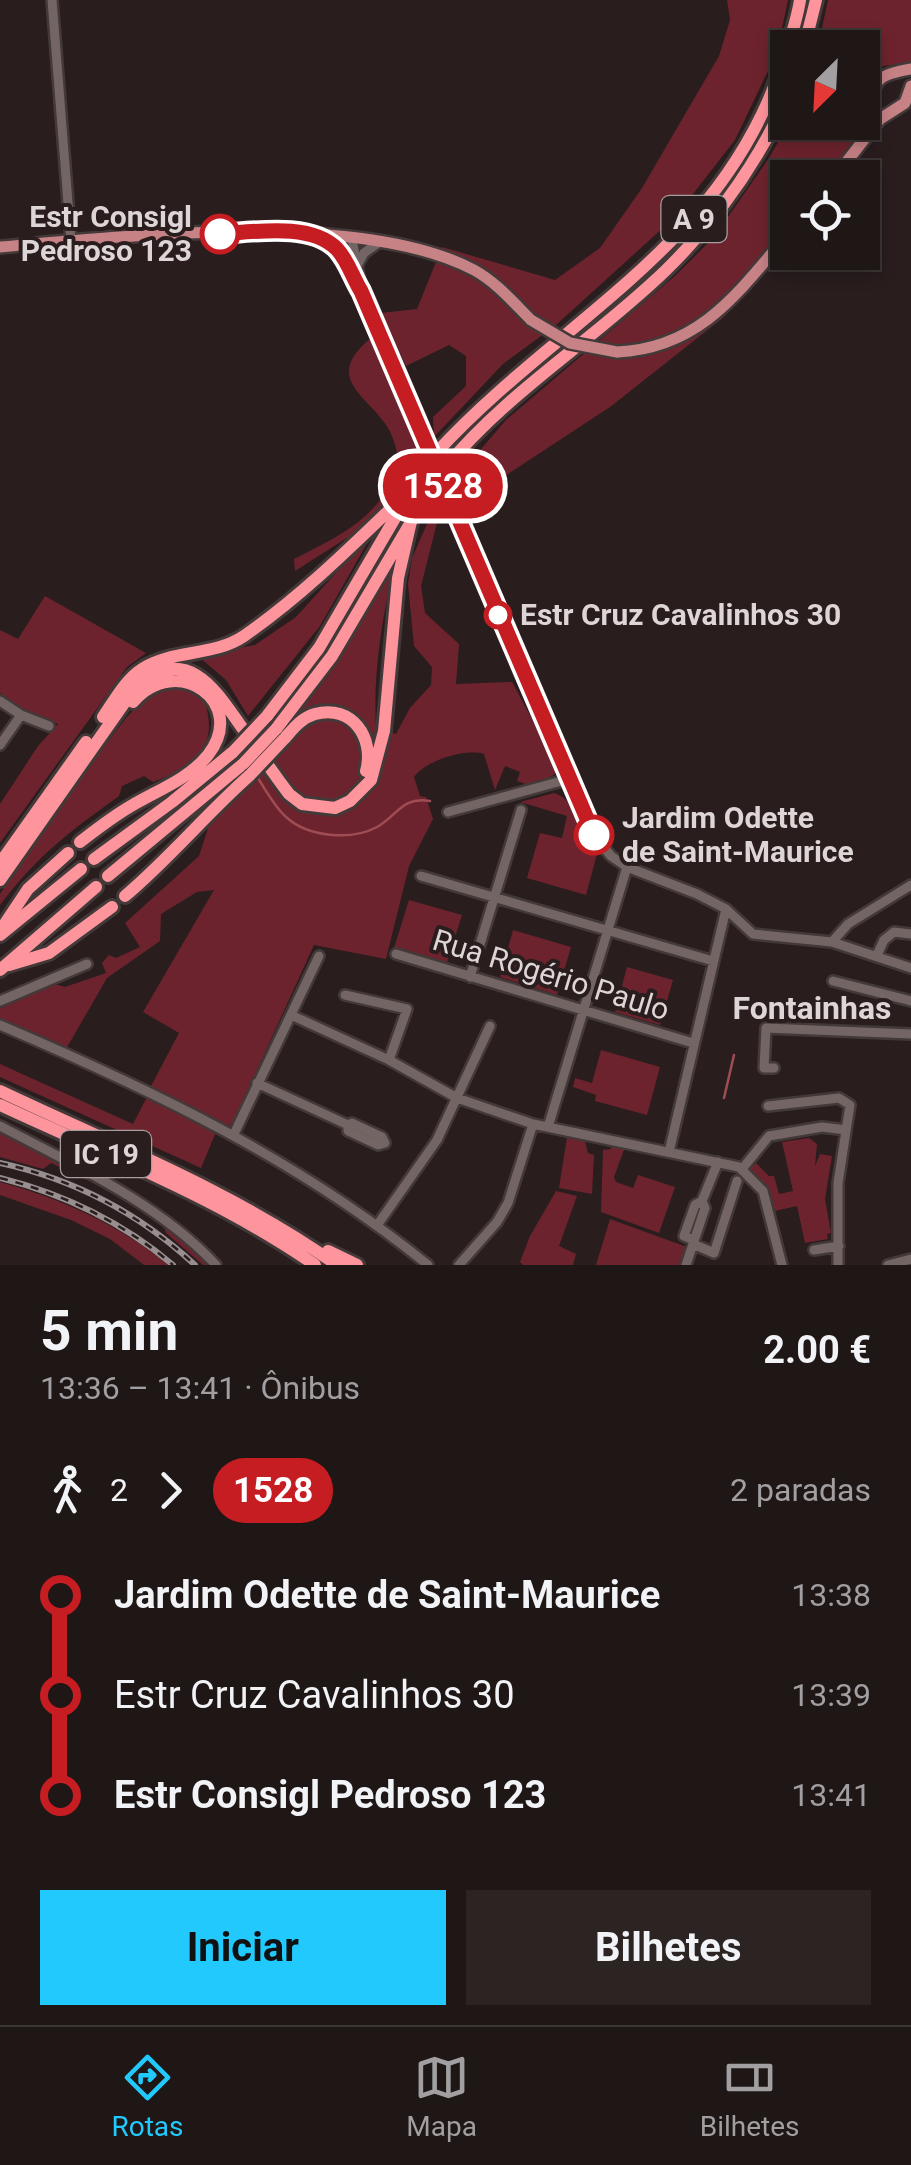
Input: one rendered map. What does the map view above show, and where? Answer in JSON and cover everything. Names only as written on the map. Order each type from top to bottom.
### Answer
[{"type":"highway","name":"A 9","points":[[94,858],[233,752],[267,716],[319,648],[407,493],[436,452],[489,398],[598,309],[693,221],[728,175],[754,131],[776,82],[800,0]]},
{"type":"highway","points":[[808,30],[816,0]]},
{"type":"highway","name":"A 9","points":[[108,876],[246,769],[280,734],[332,656],[413,513],[444,469],[489,418],[664,272],[706,229],[742,182],[770,135]]},
{"type":"highway","points":[[1,875],[122,689],[138,671],[164,660],[221,648],[241,638],[334,562],[407,493]]},
{"type":"highway","points":[[1,875],[140,682],[153,672],[176,668],[193,672],[212,685],[289,794],[302,804],[335,808],[350,801],[371,780],[378,760],[398,578],[413,513]]},
{"type":"highway","points":[[164,660],[195,665],[207,672],[278,769],[306,797],[333,800],[358,785],[367,771],[368,742],[348,716],[312,714],[280,734]]},
{"type":"highway","points":[[77,770],[136,698],[153,684],[173,679],[192,682],[210,696],[220,716],[219,735],[196,768],[106,821],[80,842]]},
{"type":"highway","points":[[125,896],[184,844],[246,769]]},
{"type":"highway","points":[[0,933],[28,890],[68,853]]},
{"type":"highway","points":[[0,933],[81,868]]},
{"type":"highway","points":[[3,968],[96,887]]},
{"type":"highway","points":[[3,968],[48,954],[112,907]]},
{"type":"highway","name":"IC 19","points":[[0,1091],[195,1182],[338,1265]]},
{"type":"highway","name":"IC 19","points":[[0,1105],[248,1224],[314,1265]]},
{"type":"highway","points":[[283,1230],[357,1265]]},
{"type":"main road","points":[[880,78],[911,69]]},
{"type":"main road","points":[[880,121],[901,107],[910,90],[903,78],[886,74]]},
{"type":"main road","points":[[880,106],[892,110]]},
{"type":"main road","points":[[0,247],[251,232],[378,243],[430,254],[478,272],[531,320],[570,343],[616,352],[668,343],[698,327],[744,286],[770,255]]},
{"type":"street","points":[[52,0],[70,241]]},
{"type":"street","points":[[311,235],[331,244],[361,291],[596,838],[611,856],[628,867],[698,894],[726,909],[756,935],[832,942],[911,968]]},
{"type":"street","points":[[346,263],[346,250],[352,239]]},
{"type":"street","points":[[352,239],[361,291]]},
{"type":"street","points":[[358,264],[364,252],[378,243]]},
{"type":"street","points":[[0,701],[49,726]]},
{"type":"street","points":[[0,746],[21,715]]},
{"type":"street","points":[[448,812],[570,779]]},
{"type":"street","points":[[470,977],[520,810]]},
{"type":"street","points":[[548,1127],[628,867]]},
{"type":"street","points":[[421,876],[713,961]]},
{"type":"street","points":[[832,942],[848,924],[911,886]]},
{"type":"street","points":[[669,1152],[726,909]]},
{"type":"street","points":[[876,955],[894,932],[911,934]]},
{"type":"street","name":"Rua Rogério Paulo","points":[[396,954],[693,1043]]},
{"type":"street","points":[[234,1134],[319,956]]},
{"type":"street","points":[[0,1001],[87,964]]},
{"type":"street","points":[[834,981],[911,1002]]},
{"type":"street","points":[[345,995],[407,1009],[389,1060]]},
{"type":"street","points":[[290,1015],[389,1060],[458,1098],[533,1124],[742,1169],[755,1179],[766,1197],[782,1265]]},
{"type":"street","points":[[0,1025],[234,1134],[378,1224],[428,1265]]},
{"type":"street","points":[[378,1224],[438,1140],[490,1026]]},
{"type":"street","points":[[774,1068],[764,1068],[766,1028],[911,1034]]},
{"type":"street","points":[[257,1084],[348,1125]]},
{"type":"street","points":[[768,1106],[844,1099],[850,1109],[838,1183],[838,1265]]},
{"type":"street","points":[[459,1265],[498,1222],[508,1203],[533,1124]]},
{"type":"street","points":[[0,1126],[118,1190],[169,1224],[216,1265]]},
{"type":"street","points":[[742,1169],[769,1136],[822,1127],[846,1130]]},
{"type":"street","points":[[686,1265],[705,1208],[702,1201],[718,1162]]},
{"type":"street","points":[[693,1242],[714,1252],[737,1182]]},
{"type":"street","points":[[814,1250],[838,1246]]},
{"type":"street","points":[[888,1265],[911,1259]]},
{"type":"shaded area","points":[[727,0],[788,0],[782,30],[770,30],[770,67],[735,140],[675,217],[556,325],[503,364],[434,437],[433,417],[466,386],[466,356],[449,345],[406,366],[381,313],[417,309],[442,247],[555,280],[600,248],[642,188],[719,56],[730,20]]},
{"type":"shaded area","points":[[828,0],[911,0],[911,63],[880,68],[880,30],[822,30]]},
{"type":"shaded area","points":[[779,140],[854,140],[842,160],[770,160],[770,260],[724,317],[610,407],[461,505],[451,484],[506,420],[676,275],[714,237]]},
{"type":"shaded area","points":[[371,338],[421,450],[388,503],[364,527],[295,571],[294,559],[343,533],[369,513],[400,466],[388,428],[349,376],[357,352]]},
{"type":"shaded area","points":[[438,499],[441,507],[421,586],[425,613],[459,644],[456,684],[512,682],[558,767],[554,775],[531,786],[517,781],[520,772],[505,766],[495,790],[484,754],[476,753],[456,754],[419,771],[414,777],[433,819],[409,866],[386,959],[314,945],[231,1127],[150,1088],[179,1033],[143,1012],[214,890],[197,892],[161,914],[160,941],[107,978],[66,1049],[0,1020],[0,1006],[55,984],[65,987],[106,973],[102,963],[109,955],[116,958],[140,947],[125,923],[199,856],[212,816],[329,675],[395,557],[380,642],[375,706],[376,729],[396,734],[410,708],[431,685],[432,667],[414,646],[408,584],[412,558]]},
{"type":"shaded area","points":[[374,531],[320,626],[248,716],[226,680],[198,656],[255,645],[296,617]]},
{"type":"shaded area","points":[[45,596],[146,653],[127,667],[0,843],[0,804],[38,746],[58,724],[23,709],[0,693],[0,630],[18,639]]},
{"type":"shaded area","points":[[184,685],[203,697],[208,714],[207,741],[201,752],[169,776],[153,782],[144,776],[122,786],[119,796],[55,846],[0,905],[0,894],[52,815],[126,718],[153,690]]},
{"type":"shaded area","points":[[554,793],[573,809],[597,854],[586,895],[527,878],[540,833],[562,838],[567,816],[520,802]]},
{"type":"shaded area","points":[[409,900],[462,915],[447,963],[394,948]]},
{"type":"shaded area","points":[[513,930],[571,947],[557,995],[500,977]]},
{"type":"shaded area","points":[[627,967],[673,980],[660,1025],[615,1012]]},
{"type":"shaded area","points":[[601,1050],[660,1067],[647,1115],[595,1101],[596,1095],[573,1087],[575,1078],[592,1083]]},
{"type":"shaded area","points":[[0,1064],[133,1124],[147,1097],[216,1132],[201,1168],[0,1077]]},
{"type":"shaded area","points":[[0,1128],[138,1205],[210,1265],[203,1265],[164,1227],[113,1192],[51,1163],[43,1169],[0,1157]]},
{"type":"shaded area","points":[[567,1137],[585,1141],[588,1153],[594,1155],[592,1194],[559,1188]]},
{"type":"shaded area","points":[[809,1138],[817,1144],[815,1166],[820,1154],[832,1156],[825,1199],[831,1233],[827,1234],[828,1239],[805,1243],[797,1206],[775,1211],[768,1188],[749,1169],[756,1163],[774,1176],[779,1194],[793,1191],[782,1142]]},
{"type":"shaded area","points":[[612,1143],[625,1147],[614,1177],[616,1182],[633,1188],[638,1175],[675,1187],[659,1233],[601,1212],[603,1150],[611,1149]]},
{"type":"shaded area","points":[[0,1182],[88,1214],[130,1237],[168,1265],[144,1265],[110,1239],[71,1220],[0,1195]]},
{"type":"shaded area","points":[[556,1191],[577,1196],[559,1246],[576,1254],[573,1265],[523,1265],[520,1262],[530,1236]]},
{"type":"shaded area","points":[[610,1219],[687,1247],[681,1265],[596,1265]]},
{"type":"waterway","points":[[258,778],[286,817],[306,829],[330,835],[367,831],[384,823],[406,804],[430,801]]},
{"type":"waterway","points":[[724,1098],[734,1055]]},
{"type":"railway","points":[[0,1163],[54,1179],[104,1201],[152,1230],[195,1265]]},
{"type":"railway","points":[[0,1178],[91,1211],[173,1265]]},
{"type":"bus line","name":"1528","points":[[220,234],[311,235],[331,244],[346,263],[594,835]]},
{"type":"place","name":"Estr Consigl Pedroso 123","points":[[220,234]]},
{"type":"place","name":"Estr Cruz Cavalinhos 30","points":[[498,615]]},
{"type":"place","name":"Jardim Odette de Saint-Maurice","points":[[594,835]]},
{"type":"district","name":"Fontainhas","points":[[812,1008]]}]
